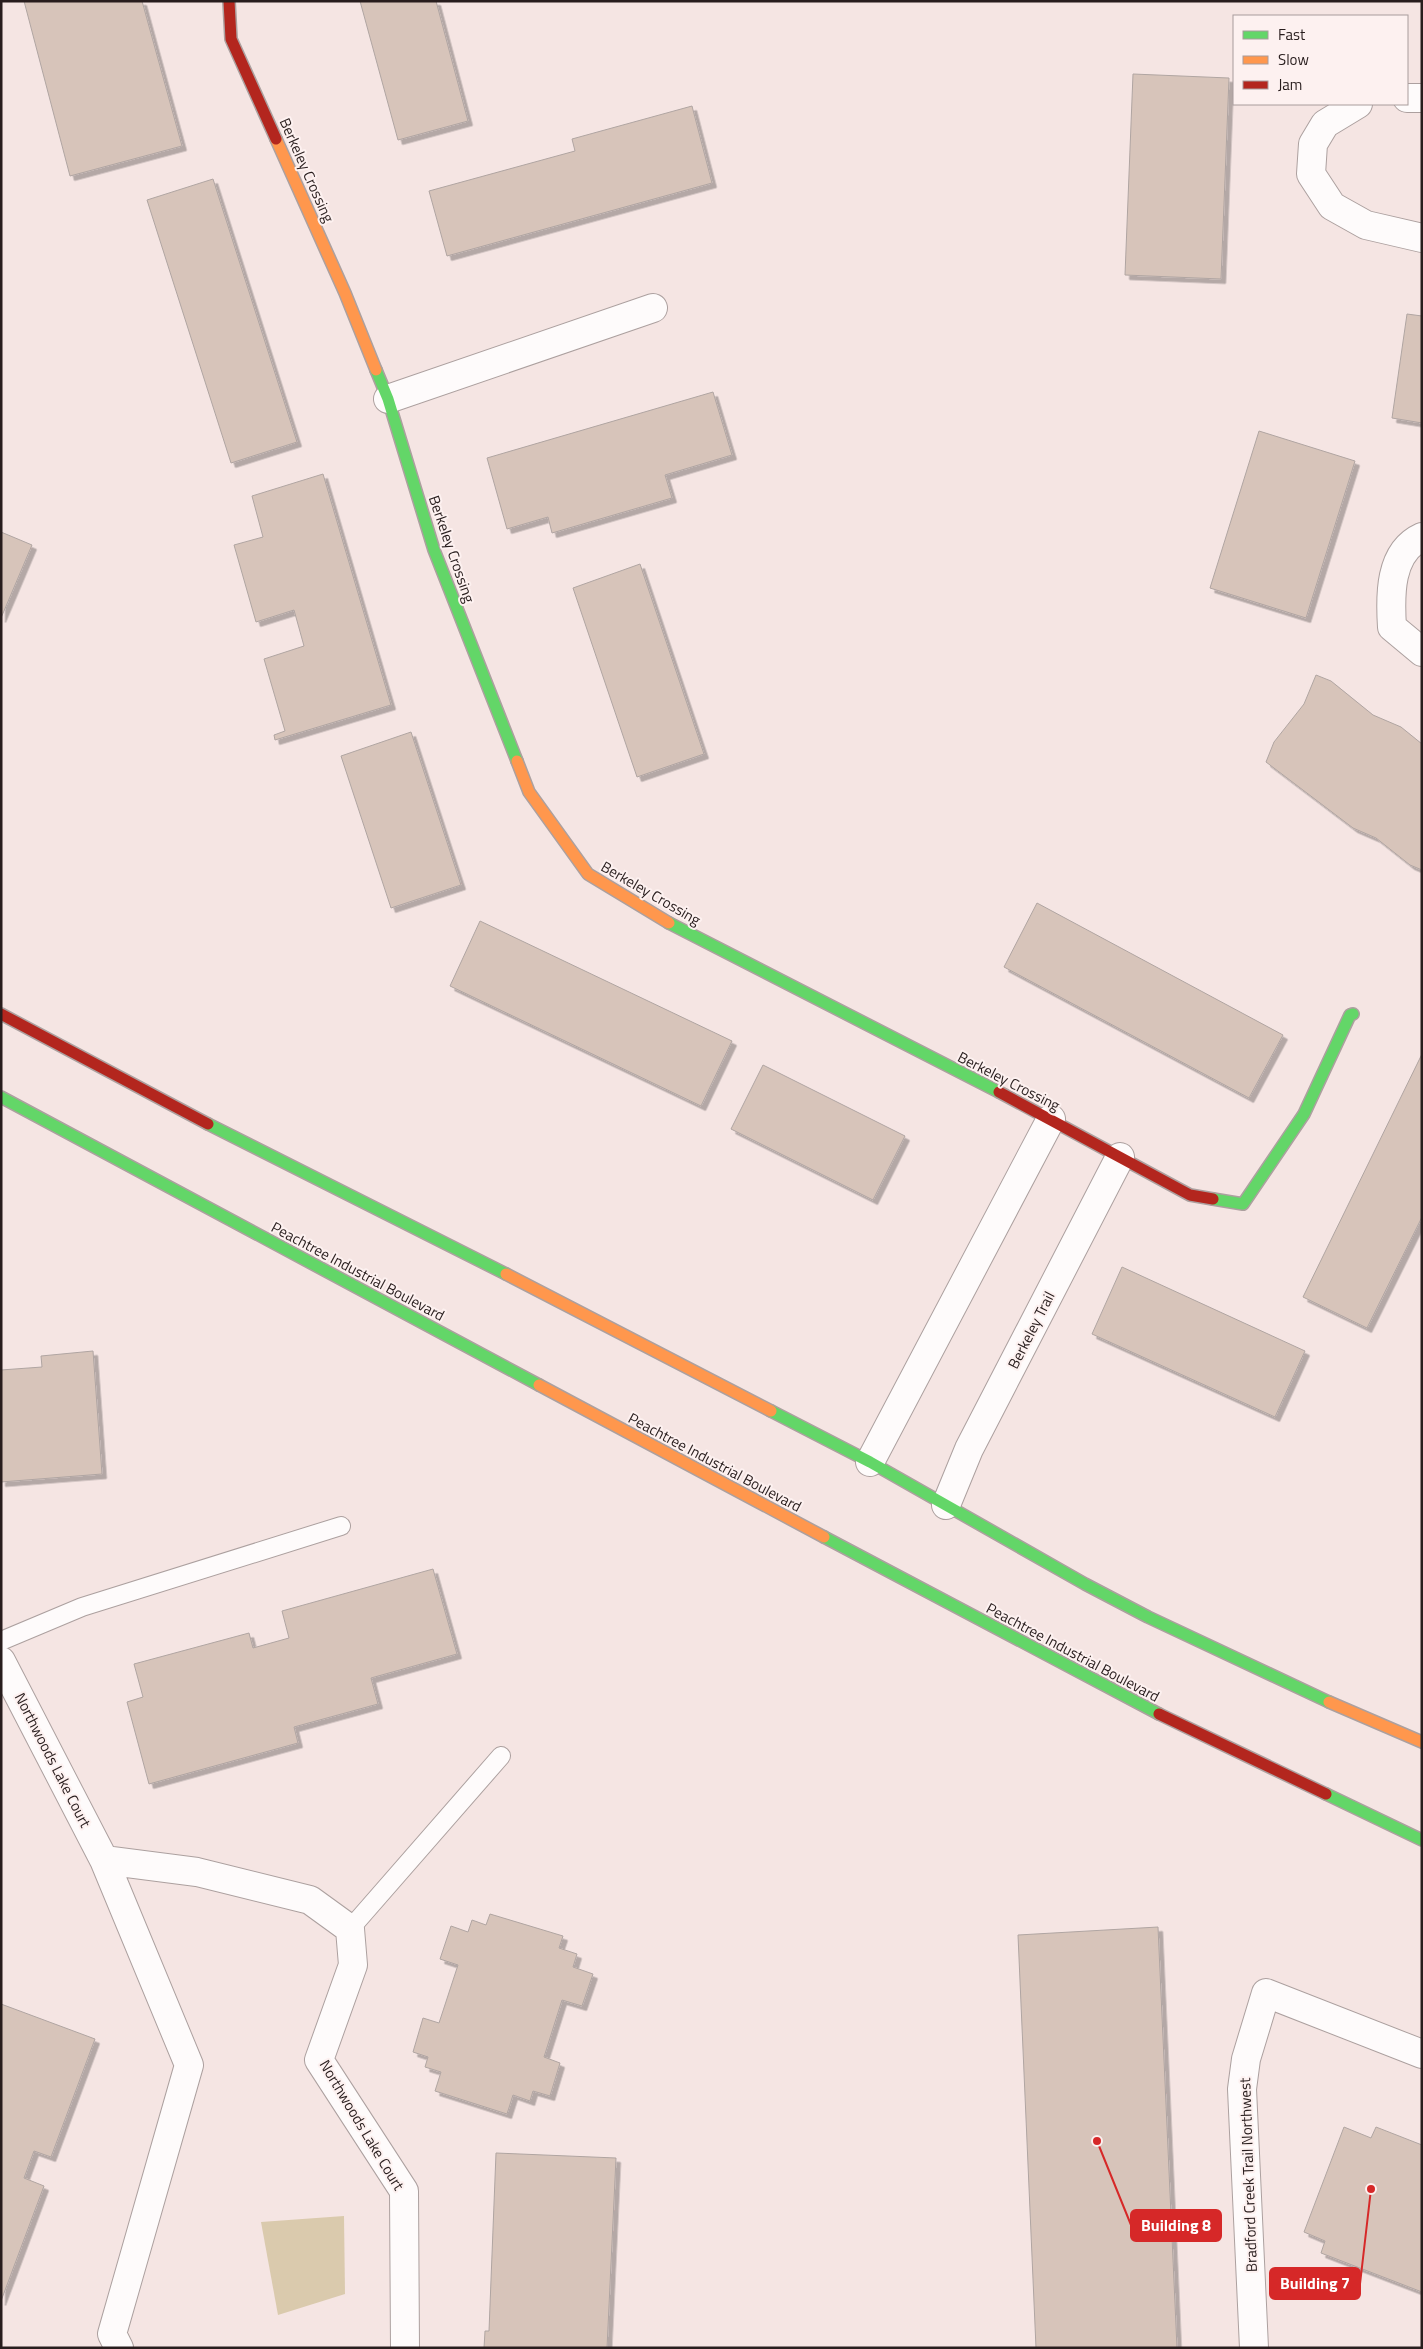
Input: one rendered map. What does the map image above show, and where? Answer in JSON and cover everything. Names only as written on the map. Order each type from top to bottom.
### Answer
[{"type":"main road","name":"Berkeley Crossing","points":[[229,1],[231,39],[345,293],[388,399],[434,550],[529,792],[588,874],[664,920],[1051,1119],[1190,1195],[1244,1204],[1304,1114],[1350,1015],[1353,1014]]},
{"type":"main road","points":[[1,1014],[247,1145],[509,1276],[870,1462],[1148,1617],[1365,1719],[1422,1742]]},
{"type":"main road","name":"Peachtree Industrial Boulevard","points":[[1,1097],[1133,1702],[1422,1840]]},
{"type":"street","points":[[1408,98],[1422,98]]},
{"type":"street","points":[[1356,105],[1325,124],[1313,144],[1312,174],[1332,206],[1366,225],[1422,238]]},
{"type":"street","points":[[388,399],[653,308]]},
{"type":"street","points":[[1422,536],[1412,541],[1395,568],[1390,597],[1392,627],[1422,652]]},
{"type":"street","points":[[870,1462],[1051,1119]]},
{"type":"street","name":"Berkeley Trail","points":[[946,1505],[969,1450],[1120,1157]]},
{"type":"street","name":"Northwoods Lake Court","points":[[1,1661],[104,1860],[189,2065],[112,2334],[119,2348]]},
{"type":"street","points":[[104,1860],[196,1872],[310,1900],[350,1928]]},
{"type":"street","name":"Northwoods Lake Court","points":[[350,1928],[353,1965],[319,2060],[404,2191],[405,2348]]},
{"type":"street","name":"Bradford Creek Trail Northwest","points":[[1254,2348],[1242,2090],[1246,2059],[1266,1993],[1422,2054]]},
{"type":"lane","points":[[1,1640],[82,1607],[341,1526]]},
{"type":"lane","points":[[350,1928],[501,1756]]},
{"type":"shaded area","points":[[344,2216],[345,2294],[278,2315],[261,2222]]},
{"type":"building","points":[[24,1],[142,1],[182,146],[70,176]]},
{"type":"building","points":[[360,1],[436,1],[468,121],[398,140]]},
{"type":"building","points":[[1133,74],[1229,78],[1221,279],[1125,275]]},
{"type":"building","points":[[692,106],[712,183],[447,256],[429,191],[575,151],[572,139]]},
{"type":"building","points":[[213,179],[297,442],[231,463],[147,200]]},
{"type":"building","points":[[1407,314],[1422,316],[1422,423],[1392,418]]},
{"type":"building","points":[[713,392],[732,455],[665,475],[672,498],[552,533],[548,517],[507,529],[487,458]]},
{"type":"building","points":[[1259,431],[1355,461],[1306,618],[1210,588]]},
{"type":"building","points":[[323,474],[391,705],[275,740],[274,735],[285,731],[264,659],[304,646],[294,610],[256,622],[234,545],[263,537],[252,496]]},
{"type":"building","points":[[1,532],[32,545],[1,618]]},
{"type":"building","points":[[640,564],[704,754],[637,777],[573,588]]},
{"type":"building","points":[[1316,675],[1331,681],[1373,715],[1401,727],[1422,744],[1422,870],[1410,865],[1376,838],[1353,828],[1266,762],[1274,742],[1304,704]]},
{"type":"building","points":[[411,732],[461,885],[391,908],[341,756]]},
{"type":"building","points":[[1037,903],[1283,1035],[1249,1098],[1004,967]]},
{"type":"building","points":[[480,921],[732,1041],[701,1106],[450,986]]},
{"type":"building","points":[[1422,1054],[1422,1217],[1367,1328],[1303,1297]]},
{"type":"building","points":[[763,1065],[905,1136],[873,1200],[731,1129]]},
{"type":"building","points":[[1122,1267],[1305,1351],[1275,1417],[1092,1334]]},
{"type":"building","points":[[93,1351],[102,1474],[1,1482],[1,1370],[42,1367],[41,1356]]},
{"type":"building","points":[[433,1569],[457,1654],[371,1678],[378,1704],[294,1727],[298,1743],[149,1784],[127,1702],[143,1697],[134,1664],[249,1633],[253,1648],[289,1638],[282,1611]]},
{"type":"building","points":[[490,1914],[563,1936],[559,1948],[577,1954],[573,1967],[593,1974],[582,2006],[562,2000],[544,2057],[560,2063],[550,2096],[533,2091],[530,2101],[513,2095],[507,2114],[435,2091],[441,2072],[425,2067],[428,2057],[413,2052],[423,2018],[439,2023],[458,1965],[440,1959],[451,1926],[468,1932],[472,1920],[486,1925]]},
{"type":"building","points":[[1158,1927],[1177,2348],[1036,2348],[1018,1935]]},
{"type":"building","points":[[1,2004],[95,2039],[51,2157],[34,2151],[24,2178],[44,2186],[1,2301]]},
{"type":"building","points":[[1344,2127],[1371,2138],[1376,2127],[1422,2145],[1422,2292],[1321,2253],[1325,2241],[1304,2232]]},
{"type":"building","points":[[496,2153],[616,2158],[607,2348],[484,2348],[485,2331],[489,2331]]},
{"type":"traffic: fast","points":[[376,370],[388,399],[434,550],[517,761]]},
{"type":"traffic: fast","points":[[669,923],[999,1092]]},
{"type":"traffic: fast","points":[[1213,1199],[1243,1204],[1304,1114],[1350,1015],[1353,1014]]},
{"type":"traffic: fast","points":[[1,1097],[539,1385]]},
{"type":"traffic: fast","points":[[208,1124],[506,1274]]},
{"type":"traffic: fast","points":[[771,1411],[870,1462],[1085,1584],[1148,1617],[1329,1702]]},
{"type":"traffic: fast","points":[[824,1537],[1159,1714]]},
{"type":"traffic: fast","points":[[1326,1794],[1422,1840]]},
{"type":"traffic: slow","points":[[276,139],[345,293],[376,370]]},
{"type":"traffic: slow","points":[[517,761],[529,792],[588,874],[669,923]]},
{"type":"traffic: slow","points":[[506,1274],[771,1411]]},
{"type":"traffic: slow","points":[[539,1385],[824,1537]]},
{"type":"traffic: slow","points":[[1329,1702],[1422,1742]]},
{"type":"traffic: jam","points":[[229,1],[231,39],[276,139]]},
{"type":"traffic: jam","points":[[1,1014],[208,1124]]},
{"type":"traffic: jam","points":[[999,1092],[1190,1195],[1213,1199]]},
{"type":"traffic: jam","points":[[1159,1714],[1326,1794]]},
{"type":"place","name":"Building 8","points":[[1097,2141]]},
{"type":"place","name":"Building 7","points":[[1371,2189]]}]
